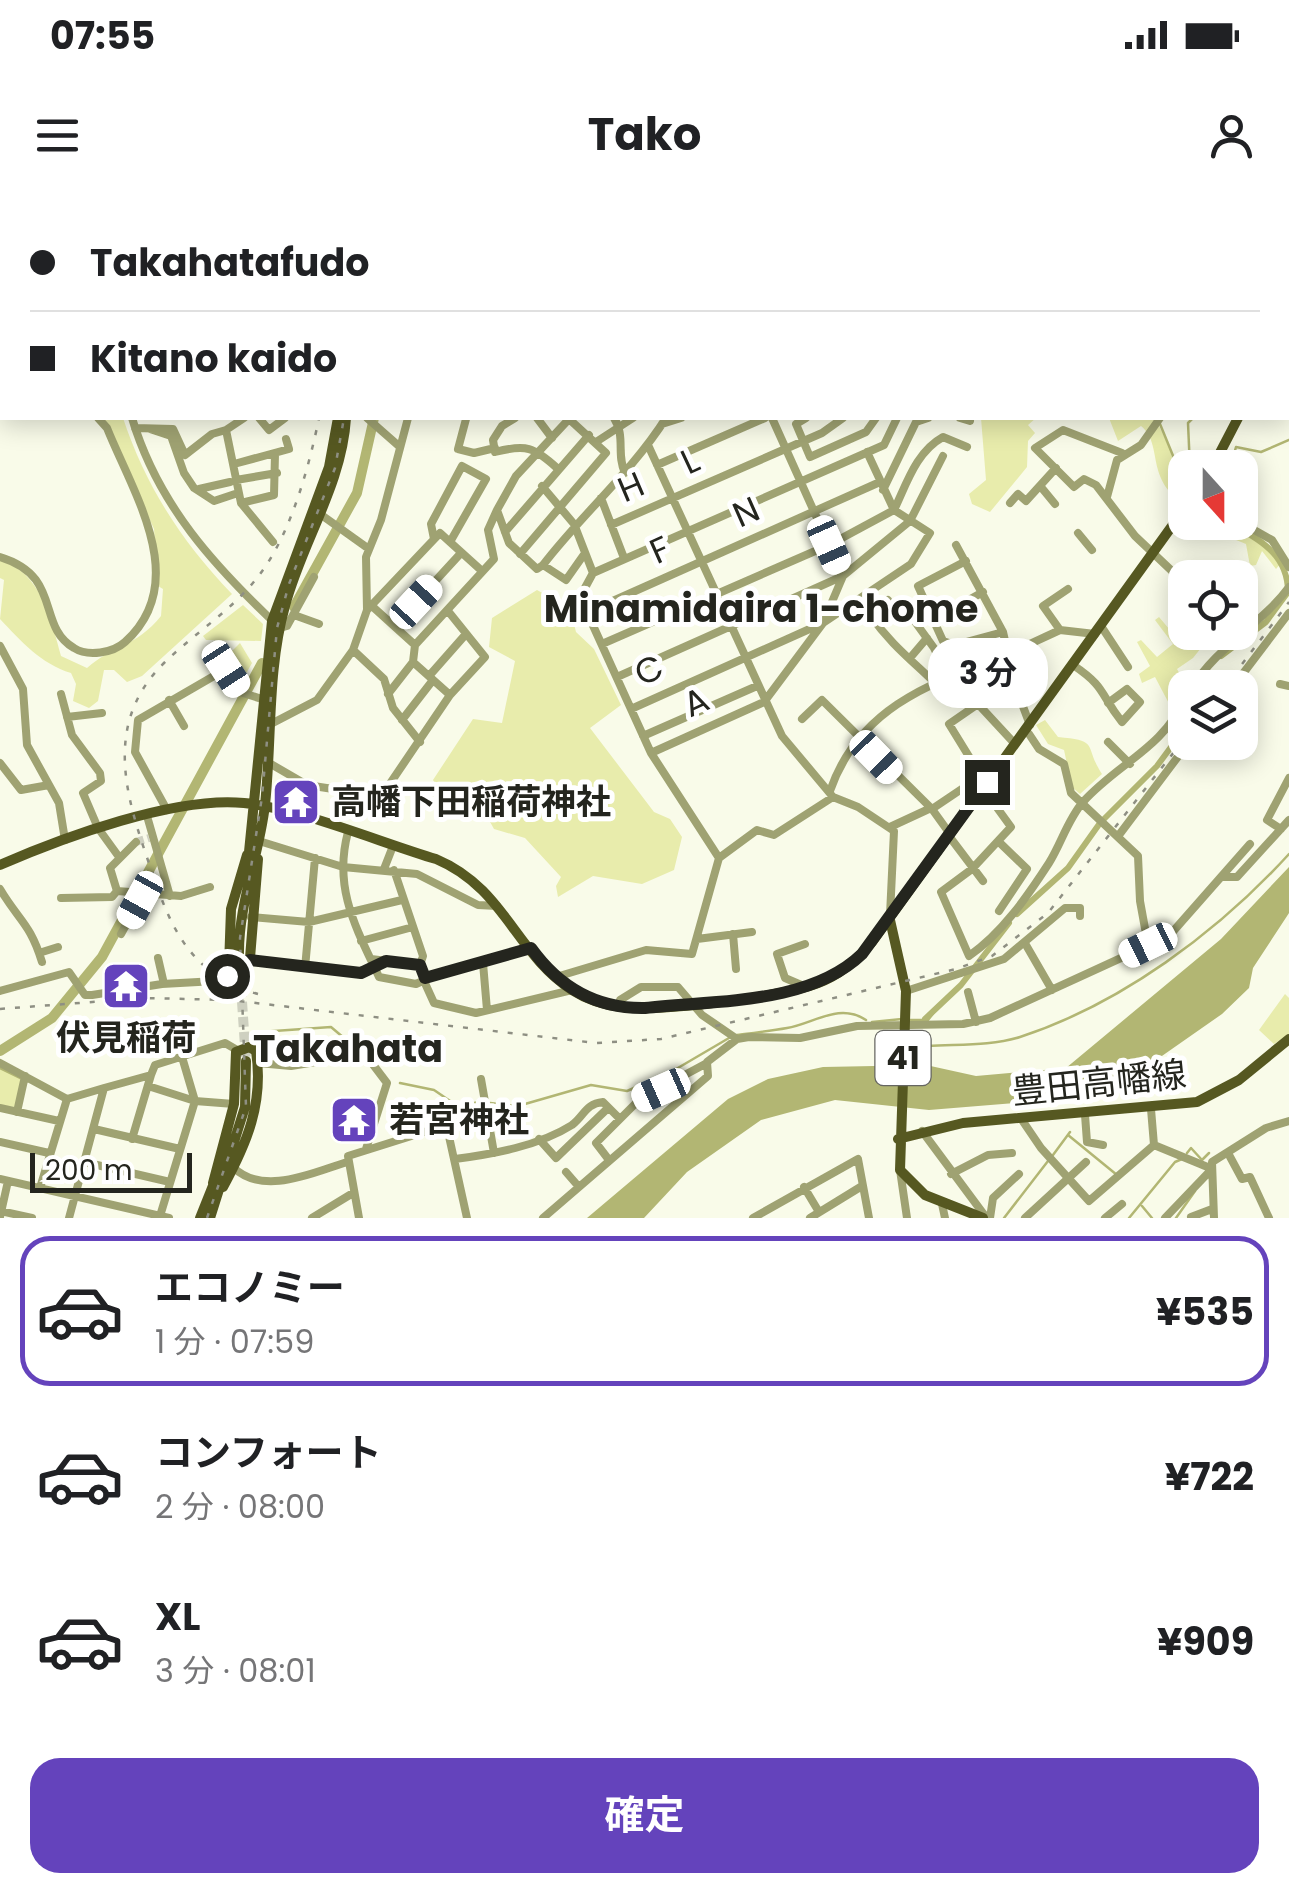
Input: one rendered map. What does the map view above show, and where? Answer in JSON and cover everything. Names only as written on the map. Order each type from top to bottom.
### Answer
[{"type":"main road","points":[[244,958],[247,883],[260,805],[276,624],[338,470],[340,420]]},
{"type":"main road","points":[[266,728],[264,700],[276,624],[330,467],[340,420]]},
{"type":"main road","points":[[1221,450],[1237,420]]},
{"type":"main road","points":[[3,864],[65,840],[190,804],[260,805],[462,872],[500,905],[556,977],[572,990],[618,1007],[806,987],[848,966],[890,920],[984,782],[1016,744],[1168,532]]},
{"type":"main road","points":[[244,958],[251,917],[255,843]]},
{"type":"main road","points":[[229,966],[231,909],[255,843]]},
{"type":"main road","name":"41","points":[[890,920],[906,990],[900,1170]]},
{"type":"main road","points":[[872,942],[888,938],[895,946]]},
{"type":"main road","points":[[229,966],[244,958]]},
{"type":"main road","name":"豊田高幡線","points":[[898,1140],[963,1122],[1186,1105],[1217,1094],[1288,1044]]},
{"type":"main road","points":[[200,1218],[218,1185],[232,1152],[253,1048],[238,1050],[234,1104],[218,1185],[210,1218]]},
{"type":"main road","points":[[218,1185],[233,1168],[254,1118],[252,1062]]},
{"type":"main road","points":[[900,1170],[919,1191],[942,1204],[986,1218]]},
{"type":"street","points":[[0,557],[14,562],[40,582],[57,631],[73,648],[84,653],[116,649],[139,626],[156,587],[155,549],[107,428],[100,420]]},
{"type":"street","points":[[133,420],[159,486],[182,525],[276,624],[285,629],[314,577]]},
{"type":"street","points":[[135,428],[173,429],[186,455],[237,420]]},
{"type":"street","points":[[261,420],[269,430],[282,420]]},
{"type":"street","points":[[369,420],[400,447]]},
{"type":"street","points":[[407,420],[364,568],[370,609],[415,645]]},
{"type":"street","points":[[465,420],[458,448],[474,453],[494,448]]},
{"type":"street","points":[[512,420],[502,426],[492,440],[496,452],[523,445],[539,451],[557,468]]},
{"type":"street","points":[[538,420],[552,438]]},
{"type":"street","points":[[388,694],[412,662],[415,645],[494,559],[488,530],[516,476],[572,420]]},
{"type":"street","points":[[520,554],[606,453],[574,420]]},
{"type":"street","points":[[657,466],[763,420]]},
{"type":"street","points":[[764,702],[823,623],[843,576],[769,420]]},
{"type":"street","points":[[803,420],[796,424],[810,457],[866,432],[875,420]]},
{"type":"street","name":"L","points":[[672,499],[841,420]]},
{"type":"street","points":[[719,858],[651,752],[580,596],[594,573],[624,558],[884,445],[896,420]]},
{"type":"street","points":[[882,486],[916,422],[922,420]]},
{"type":"street","points":[[1107,497],[1122,454],[1141,444],[1159,420]]},
{"type":"street","points":[[498,510],[505,532],[520,554],[537,569],[543,566],[574,524],[625,473],[664,421]]},
{"type":"street","points":[[505,532],[557,468],[616,422],[620,463],[625,473]]},
{"type":"street","points":[[149,428],[152,433],[170,436],[184,473],[214,501],[238,492]]},
{"type":"street","points":[[226,430],[234,464],[233,481],[241,503],[273,542]]},
{"type":"street","points":[[1122,454],[1060,430],[1035,448],[1074,488],[1084,479],[1107,497],[1152,554],[1168,568]]},
{"type":"street","points":[[234,464],[290,449],[286,439]]},
{"type":"street","points":[[602,644],[829,545],[894,510],[920,456],[937,440],[967,447]]},
{"type":"street","points":[[648,445],[764,702],[785,740],[832,794],[890,827],[894,835],[890,920]]},
{"type":"street","points":[[823,623],[912,564],[930,533],[894,510],[866,452]]},
{"type":"street","points":[[241,503],[274,495],[275,454]]},
{"type":"street","points":[[617,676],[843,576],[910,521],[943,456]]},
{"type":"street","points":[[434,540],[432,524],[462,466],[486,479],[450,542]]},
{"type":"street","points":[[1010,503],[1018,494],[1026,501],[1056,468]]},
{"type":"street","points":[[199,489],[276,473]]},
{"type":"street","points":[[542,486],[574,524],[594,573]]},
{"type":"street","name":"N","points":[[701,562],[882,486]]},
{"type":"street","points":[[1040,487],[1056,504]]},
{"type":"street","points":[[600,498],[624,558]]},
{"type":"street","name":"H","points":[[611,525],[672,499]]},
{"type":"street","points":[[320,514],[369,549]]},
{"type":"street","points":[[1258,532],[1272,540],[1289,568]]},
{"type":"street","points":[[266,728],[317,700],[354,650],[370,609],[440,533],[482,571]]},
{"type":"street","points":[[1078,533],[1092,550]]},
{"type":"street","points":[[956,545],[1003,632],[1027,726],[1039,748],[1064,764],[1071,793],[1119,834],[1140,859],[1140,901],[1148,945]]},
{"type":"street","points":[[394,626],[461,553]]},
{"type":"street","points":[[543,566],[566,580],[585,553]]},
{"type":"street","points":[[943,641],[918,586],[966,561]]},
{"type":"street","name":"F","points":[[588,612],[701,562]]},
{"type":"street","points":[[1060,630],[1043,606],[1068,589]]},
{"type":"street","points":[[1205,670],[1215,656],[1261,621],[1287,589]]},
{"type":"street","points":[[958,606],[983,592]]},
{"type":"street","points":[[888,600],[870,615],[896,651],[910,658],[933,681]]},
{"type":"street","points":[[264,760],[308,785],[372,795],[387,788],[450,695],[485,656],[448,610]]},
{"type":"street","points":[[294,615],[320,624]]},
{"type":"street","points":[[1246,670],[1288,617]]},
{"type":"street","points":[[913,620],[930,642],[946,675]]},
{"type":"street","name":"C","points":[[631,709],[823,623]]},
{"type":"street","points":[[556,977],[646,950],[692,954],[719,858],[757,830],[774,835],[832,794],[857,737],[896,701],[946,675],[1006,655],[1060,630],[1098,630],[1128,667]]},
{"type":"street","points":[[910,658],[930,642],[954,645],[1003,632]]},
{"type":"street","points":[[402,720],[466,634]]},
{"type":"street","points":[[0,646],[25,696],[28,750],[62,812],[65,840]]},
{"type":"street","points":[[354,650],[384,679],[402,720],[420,742]]},
{"type":"street","points":[[412,662],[450,695]]},
{"type":"street","points":[[1074,665],[1100,684],[1108,703]]},
{"type":"street","points":[[172,809],[135,752],[138,720],[226,669],[244,694],[264,700]]},
{"type":"street","points":[[965,669],[978,704],[1016,744]]},
{"type":"street","points":[[643,736],[757,686]]},
{"type":"street","points":[[62,694],[74,739],[102,781],[83,793],[100,830],[119,857]]},
{"type":"street","points":[[169,700],[184,726]]},
{"type":"street","points":[[802,719],[822,700],[932,809],[983,881]]},
{"type":"street","name":"A","points":[[651,752],[764,702]]},
{"type":"street","points":[[978,704],[949,724],[1011,827],[972,868],[941,892],[969,956],[1009,918],[1048,863],[1082,803],[1168,727]]},
{"type":"street","points":[[68,717],[102,713]]},
{"type":"street","points":[[1108,742],[1130,764]]},
{"type":"street","points":[[1119,834],[1176,760]]},
{"type":"street","points":[[0,764],[21,790],[49,785]]},
{"type":"street","points":[[1281,829],[1267,820],[1289,778]]},
{"type":"street","points":[[890,827],[984,782]]},
{"type":"street","points":[[147,816],[170,896]]},
{"type":"street","points":[[1223,877],[1237,877],[1289,820]]},
{"type":"street","points":[[348,832],[343,866],[348,912],[382,979]]},
{"type":"street","points":[[117,891],[110,868],[136,842]]},
{"type":"street","points":[[999,842],[1027,869],[999,911]]},
{"type":"street","points":[[255,843],[343,866],[389,870],[432,881],[478,906],[500,905]]},
{"type":"street","points":[[618,1007],[620,1000],[642,987],[678,987],[704,1017],[735,1037],[800,1038],[898,1022],[976,1022],[1172,934],[1250,844]]},
{"type":"street","points":[[393,846],[389,870],[423,956],[420,965],[424,980],[438,1005],[476,1013],[572,990]]},
{"type":"street","points":[[0,850],[3,864]]},
{"type":"street","points":[[305,968],[315,858]]},
{"type":"street","points":[[892,882],[900,891],[911,890]]},
{"type":"street","points":[[117,891],[196,897],[210,886]]},
{"type":"street","points":[[0,888],[17,915],[30,924],[40,957],[58,948]]},
{"type":"street","points":[[61,898],[112,896],[117,891]]},
{"type":"street","points":[[122,934],[142,894]]},
{"type":"street","points":[[251,917],[309,922],[402,900]]},
{"type":"street","points":[[906,990],[986,967],[1026,945],[1065,908],[1080,908],[1080,916]]},
{"type":"street","points":[[362,941],[414,928]]},
{"type":"street","points":[[697,939],[752,932]]},
{"type":"street","points":[[733,934],[736,969]]},
{"type":"street","points":[[804,944],[777,954],[785,978],[806,987]]},
{"type":"street","points":[[1026,945],[1052,990]]},
{"type":"street","points":[[382,979],[424,980],[531,948]]},
{"type":"street","points":[[158,958],[164,984]]},
{"type":"street","points":[[244,958],[361,973],[372,962],[420,965]]},
{"type":"street","points":[[382,979],[380,969],[386,961]]},
{"type":"street","points":[[484,963],[487,1010]]},
{"type":"street","points":[[0,991],[68,972],[83,993],[216,982],[227,976],[229,966]]},
{"type":"street","points":[[968,992],[976,1022]]},
{"type":"street","points":[[610,1160],[596,1142],[640,1099],[708,1062],[735,1037]]},
{"type":"street","points":[[132,1138],[155,1065],[224,1043],[238,1050]]},
{"type":"street","points":[[252,1062],[291,1066],[365,1054],[387,1083],[366,1150]]},
{"type":"street","points":[[32,1218],[0,1213],[4,1179],[165,1217],[170,1182],[195,1101],[182,1057]]},
{"type":"street","points":[[543,1218],[708,1076],[708,1062]]},
{"type":"street","points":[[0,1063],[67,1099],[151,1075]]},
{"type":"street","points":[[17,1112],[26,1076]]},
{"type":"street","points":[[481,1080],[494,1153]]},
{"type":"street","points":[[148,1086],[195,1101],[234,1104]]},
{"type":"street","points":[[70,1218],[104,1088]]},
{"type":"street","points":[[40,1188],[67,1099]]},
{"type":"street","points":[[456,1159],[494,1153],[539,1139],[571,1125],[589,1106],[603,1102],[620,1119]]},
{"type":"street","points":[[0,1108],[59,1122]]},
{"type":"street","points":[[539,1139],[556,1158],[608,1108]]},
{"type":"street","points":[[1150,1109],[1154,1144]]},
{"type":"street","points":[[1084,1115],[1087,1142],[1102,1145]]},
{"type":"street","points":[[1022,1120],[1104,1218],[1122,1204]]},
{"type":"street","points":[[1164,1218],[1228,1154],[1266,1128],[1289,1121]]},
{"type":"street","points":[[359,1218],[348,1156],[443,1127],[456,1159],[467,1218]]},
{"type":"street","points":[[94,1130],[180,1150]]},
{"type":"street","points":[[922,1131],[986,1218]]},
{"type":"street","points":[[0,1142],[49,1154]]},
{"type":"street","points":[[1154,1144],[1210,1169]]},
{"type":"street","points":[[1089,1200],[1154,1144]]},
{"type":"street","points":[[950,1174],[988,1154],[1012,1153]]},
{"type":"street","points":[[1228,1154],[1242,1179],[1250,1177],[1268,1218]]},
{"type":"street","points":[[753,1218],[858,1159],[869,1218]]},
{"type":"street","points":[[84,1162],[170,1182]]},
{"type":"street","points":[[233,1168],[240,1175],[281,1182],[347,1162]]},
{"type":"street","points":[[1025,1218],[1086,1162]]},
{"type":"street","points":[[1194,1213],[1213,1213],[1210,1169]]},
{"type":"street","points":[[900,1170],[905,1218]]},
{"type":"street","points":[[566,1172],[579,1187]]},
{"type":"street","points":[[986,1218],[992,1198],[1018,1174]]},
{"type":"street","points":[[810,1218],[862,1186]]},
{"type":"street","points":[[804,1187],[819,1212]]},
{"type":"street","points":[[312,1218],[326,1206],[354,1194]]},
{"type":"street","points":[[942,1204],[945,1218]]},
{"type":"shaded area","points":[[105,420],[124,420],[167,512],[232,594],[142,676],[127,682],[114,670],[104,670],[98,701],[89,708],[73,701],[76,684],[71,673],[41,658],[0,619],[4,580],[0,578],[0,560],[14,566],[35,586],[61,656],[87,668],[143,634],[161,616],[163,589],[158,586],[154,529]]},
{"type":"shaded area","points":[[981,420],[1034,420],[1028,425],[1035,433],[1028,441],[1027,467],[990,512],[972,504],[969,494],[986,480]]},
{"type":"shaded area","points":[[1110,420],[1156,420],[1170,450],[1168,490],[1159,473],[1152,443],[1141,426],[1118,441]]},
{"type":"shaded area","points":[[1258,536],[1282,562],[1276,569],[1262,551],[1258,560],[1249,560],[1246,544],[1236,540],[1258,540]]},
{"type":"shaded area","points":[[537,590],[570,608],[576,632],[594,649],[621,705],[590,728],[654,812],[670,819],[682,837],[674,870],[642,884],[593,876],[558,897],[556,886],[561,877],[525,838],[494,829],[472,789],[436,785],[433,780],[473,719],[502,723],[515,661],[489,647],[492,618]]},
{"type":"shaded area","points":[[243,605],[263,624],[261,641],[206,640],[203,636]]},
{"type":"shaded area","points":[[1159,617],[1168,628],[1168,637],[1155,620]]},
{"type":"shaded area","points":[[1141,640],[1157,657],[1168,648],[1199,650],[1178,670],[1168,670],[1168,702],[1155,677],[1142,683],[1139,674],[1150,666],[1137,642]]},
{"type":"shaded area","points":[[240,643],[252,663],[239,686],[224,659]]},
{"type":"shaded area","points":[[1045,720],[1058,737],[1080,740],[1089,746],[1102,774],[1080,794],[1072,787],[1064,750],[1048,744],[1036,725]]},
{"type":"shaded area","points":[[1289,867],[1289,913],[1253,968],[1249,988],[1222,1014],[1139,1072],[1077,1098],[929,1110],[835,1100],[761,1120],[687,1172],[644,1218],[587,1218],[728,1099],[768,1079],[823,1067],[926,1065],[976,1076],[1066,1068],[1221,939]]},
{"type":"shaded area","points":[[1285,994],[1289,998],[1289,1034],[1274,1044],[1259,1030]]},
{"type":"shaded area","points":[[0,1067],[22,1078],[15,1107],[0,1106]]},
{"type":"waterway","points":[[294,607],[357,493],[374,420]]},
{"type":"waterway","points":[[1189,450],[1191,420]]},
{"type":"waterway","points":[[1160,424],[1171,450]]},
{"type":"waterway","points":[[1258,451],[1289,440]]},
{"type":"waterway","points":[[1235,450],[1251,450]]},
{"type":"waterway","points":[[1221,656],[1266,622],[1288,592],[1283,567],[1257,540]]},
{"type":"waterway","points":[[0,1051],[52,1018],[102,957],[262,663]]},
{"type":"waterway","points":[[1017,914],[1068,868],[1100,823],[1168,751]]},
{"type":"waterway","points":[[928,1041],[928,1046],[1009,1040],[1095,1005],[1199,937],[1289,854]]},
{"type":"waterway","points":[[925,1019],[961,985],[1009,923]]},
{"type":"waterway","points":[[928,1020],[941,1003]]},
{"type":"waterway","points":[[737,1035],[787,1028],[836,1014],[866,1020]]},
{"type":"waterway","points":[[872,1022],[902,1019]]},
{"type":"waterway","points":[[910,1020],[928,1020]]},
{"type":"waterway","points":[[260,1032],[331,1027],[357,1049]]},
{"type":"waterway","points":[[490,1103],[518,1106],[591,1085],[627,1091],[671,1072],[729,1038]]},
{"type":"waterway","points":[[921,1068],[924,1040]]},
{"type":"waterway","points":[[0,1068],[20,1078]]},
{"type":"waterway","points":[[400,1083],[434,1090],[456,1105],[482,1102]]},
{"type":"waterway","points":[[449,1122],[457,1120],[455,1110],[461,1106]]},
{"type":"waterway","points":[[1053,1155],[1070,1132]]},
{"type":"waterway","points":[[1068,1135],[1117,1175]]},
{"type":"waterway","points":[[1187,1153],[1191,1148],[1202,1160],[1209,1153]]},
{"type":"waterway","points":[[1129,1218],[1175,1162],[1182,1159]]},
{"type":"waterway","points":[[1004,1218],[1048,1161]]},
{"type":"waterway","points":[[1176,1218],[1195,1191]]},
{"type":"waterway","points":[[1142,1206],[1152,1218]]},
{"type":"tunnel","points":[[136,842],[149,838]]},
{"type":"tunnel","points":[[239,957],[246,1061]]},
{"type":"railway","points":[[258,994],[221,979],[206,968],[173,925],[130,801],[125,743],[131,715],[144,688],[165,662],[239,598],[271,558],[297,499],[319,420]]},
{"type":"railway","points":[[207,1218],[246,1107],[240,938],[262,797],[277,628],[289,584],[335,468],[344,420]]},
{"type":"railway","points":[[1238,670],[1289,602]]},
{"type":"railway","points":[[0,1009],[144,998],[230,1000],[596,1043],[661,1039],[956,969],[992,956],[1048,913],[1168,760]]},
{"type":"place","name":"高幡下田稲荷神社","points":[[296,802]]},
{"type":"place","name":"伏見稲荷","points":[[126,986]]},
{"type":"place","name":"若宮神社","points":[[354,1120]]},
{"type":"district","name":"Minamidaira 1-chome","points":[[761,609]]},
{"type":"district","name":"Takahata","points":[[348,1049]]},
{"type":"route","points":[[227,976],[229,966],[244,965],[250,960],[361,973],[386,961],[420,965],[425,978],[531,948],[542,964],[572,990],[618,1007],[645,1008],[806,987],[828,979],[862,954],[987,782]]}]
